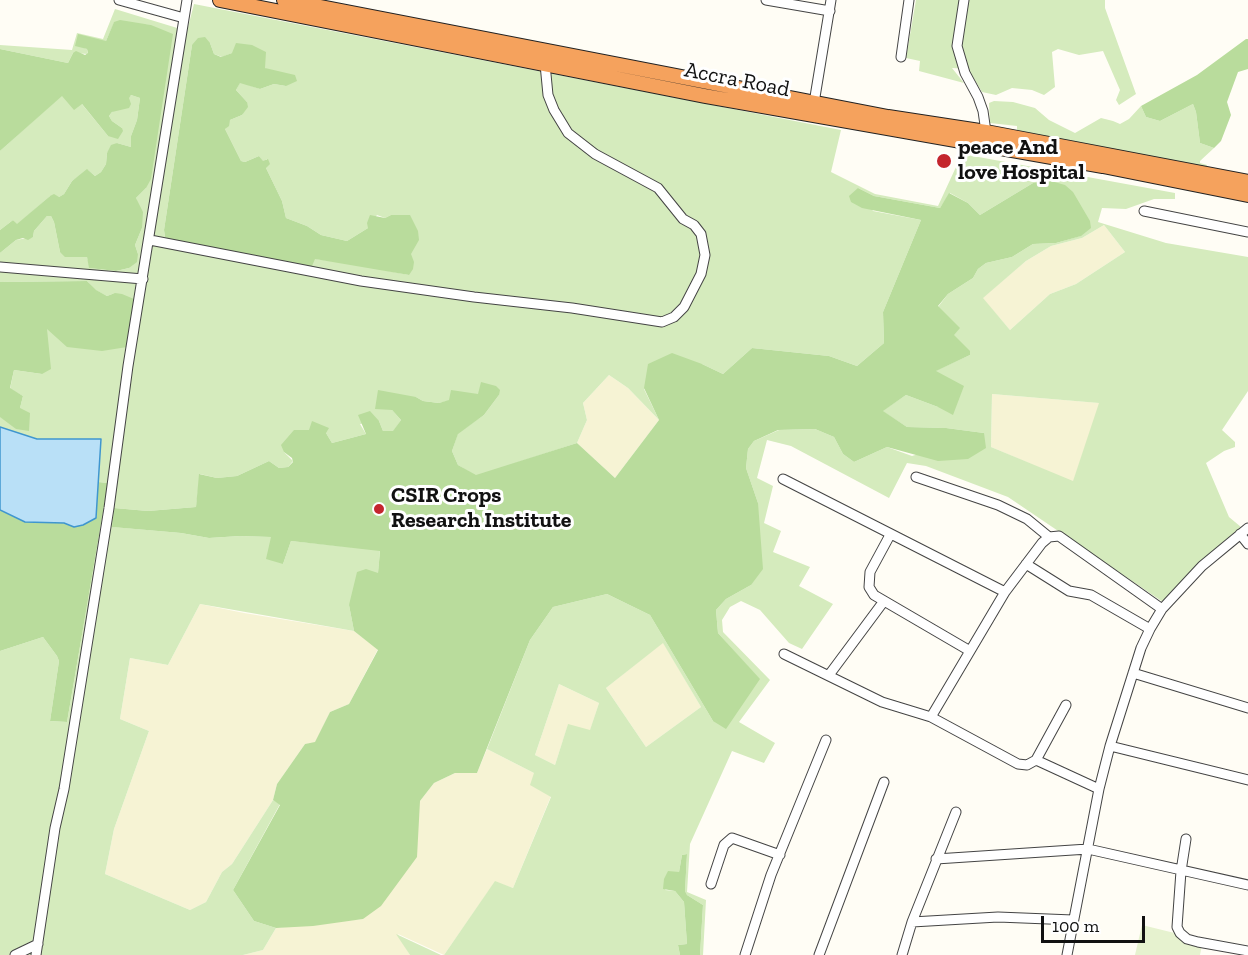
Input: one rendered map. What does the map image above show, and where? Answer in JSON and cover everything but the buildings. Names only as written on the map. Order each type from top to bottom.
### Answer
[{"type":"highway","name":"Accra Road","points":[[220,0],[726,100],[1092,164],[1248,195]]},
{"type":"highway","name":"Accra Road","points":[[284,0],[326,4],[814,103],[986,132],[1248,182]]},
{"type":"street","points":[[119,0],[184,18]]},
{"type":"street","points":[[36,955],[109,508],[128,366],[187,0]]},
{"type":"street","points":[[766,0],[830,10]]},
{"type":"street","points":[[814,103],[831,0]]},
{"type":"street","points":[[901,57],[909,0]]},
{"type":"street","points":[[964,0],[957,45],[964,73],[983,111],[986,132]]},
{"type":"street","points":[[150,240],[361,281],[662,322],[684,308],[701,274],[705,255],[700,234],[694,225],[683,219],[658,188],[595,154],[568,134],[548,94],[545,64]]},
{"type":"street","points":[[1144,211],[1248,232]]},
{"type":"street","points":[[0,267],[143,279]]},
{"type":"street","points":[[916,477],[990,501],[1028,519],[1049,537]]},
{"type":"street","points":[[783,479],[1005,592]]},
{"type":"street","points":[[1067,955],[1099,789],[1110,746],[1149,629],[1162,609],[1203,566],[1244,531],[1248,544]]},
{"type":"street","points":[[890,535],[870,572],[869,587],[874,595],[970,651]]},
{"type":"street","points":[[931,717],[1005,592],[1049,537],[1059,536],[1162,609]]},
{"type":"street","points":[[1026,564],[1069,591],[1091,595],[1149,629]]},
{"type":"street","points":[[829,675],[884,601]]},
{"type":"street","points":[[784,654],[894,707],[931,717],[1018,764],[1028,765],[1036,760],[1066,705]]},
{"type":"street","points":[[1133,673],[1248,708]]},
{"type":"street","points":[[745,955],[780,855],[826,740]]},
{"type":"street","points":[[1110,746],[1248,780]]},
{"type":"street","points":[[1036,760],[1099,789]]},
{"type":"street","points":[[819,955],[884,783]]},
{"type":"street","points":[[902,955],[912,922],[956,812]]},
{"type":"street","points":[[711,884],[724,844],[732,838],[780,855]]},
{"type":"street","points":[[1186,839],[1181,871],[1178,927],[1180,933],[1187,939],[1198,942],[1248,951]]},
{"type":"street","points":[[936,859],[1088,849],[1248,885]]},
{"type":"street","points":[[912,922],[998,917],[1073,920]]},
{"type":"street","points":[[15,955],[38,944]]},
{"type":"shaded area","points":[[1104,225],[1125,252],[1076,284],[1050,294],[1010,330],[982,298],[1026,261],[1051,246],[1082,238]]},
{"type":"shaded area","points":[[609,375],[628,388],[659,420],[615,478],[577,443],[587,420],[583,403]]},
{"type":"shaded area","points":[[992,394],[1100,403],[1073,482],[991,447]]},
{"type":"shaded area","points":[[200,604],[354,631],[378,649],[349,704],[330,712],[315,743],[305,744],[277,784],[273,800],[232,864],[222,872],[206,902],[190,910],[105,874],[114,829],[149,731],[120,719],[130,658],[168,665]]},
{"type":"shaded area","points":[[663,642],[701,707],[646,747],[606,688]]},
{"type":"shaded area","points":[[559,684],[599,703],[590,731],[568,725],[555,765],[535,755]]},
{"type":"shaded area","points":[[487,749],[534,773],[551,796],[513,888],[495,882],[444,955],[398,934],[410,955],[243,955],[263,950],[276,928],[363,919],[420,801],[434,783],[455,773],[477,773]]},
{"type":"green space","points":[[916,0],[1105,0],[1105,8],[1136,94],[1119,105],[1116,100],[1120,90],[1103,51],[1079,55],[1058,49],[1052,52],[1055,87],[1044,95],[1032,90],[1012,88],[996,95],[982,92],[968,69],[952,68],[964,83],[919,71],[920,61],[906,58]]},
{"type":"green space","points":[[194,4],[841,130],[831,172],[875,194],[938,206],[962,154],[1175,193],[1175,199],[1154,199],[1126,209],[1102,208],[1098,222],[1166,243],[1248,257],[1248,391],[1222,430],[1235,442],[1235,447],[1224,451],[1206,463],[1229,517],[1241,527],[1163,602],[1008,497],[926,466],[907,463],[889,498],[791,446],[767,440],[757,478],[773,486],[764,523],[781,531],[773,552],[810,567],[799,586],[833,604],[802,649],[789,643],[760,610],[741,601],[730,607],[722,620],[723,632],[770,680],[739,722],[775,743],[764,763],[732,751],[690,844],[687,892],[706,900],[703,955],[700,955],[703,905],[687,895],[685,891],[687,854],[682,855],[679,872],[665,890],[675,891],[684,902],[687,944],[678,945],[680,955],[444,955],[495,881],[513,888],[551,797],[530,785],[534,773],[487,749],[530,640],[553,607],[607,594],[650,615],[713,721],[759,679],[718,633],[716,610],[726,599],[751,585],[758,503],[746,468],[748,449],[754,441],[779,430],[815,429],[834,437],[843,454],[854,462],[887,447],[912,456],[984,433],[946,428],[907,427],[882,411],[906,395],[938,407],[935,371],[970,355],[953,335],[959,328],[938,307],[948,294],[973,278],[978,269],[986,263],[1012,257],[1033,244],[1056,243],[1080,236],[1033,183],[980,215],[968,203],[950,193],[940,208],[874,196],[858,188],[873,211],[921,220],[883,312],[884,343],[857,366],[829,356],[752,348],[723,374],[702,364],[644,389],[659,420],[628,388],[609,375],[583,403],[587,420],[577,443],[476,476],[458,465],[452,451],[458,433],[484,415],[499,395],[478,394],[439,403],[423,401],[416,397],[392,410],[401,420],[393,432],[383,431],[379,421],[360,424],[366,434],[332,443],[326,433],[309,430],[294,431],[284,452],[293,461],[288,467],[279,468],[269,461],[237,476],[217,478],[200,474],[196,507],[148,511],[114,508],[113,527],[209,538],[272,537],[283,564],[291,541],[380,550],[378,574],[349,605],[354,631],[200,604],[168,665],[130,658],[120,719],[149,731],[114,829],[105,874],[190,910],[206,902],[222,872],[232,864],[273,800],[280,804],[233,890],[254,921],[276,928],[263,950],[243,955],[0,955],[0,651],[43,637],[59,661],[50,721],[67,722],[108,483],[98,482],[101,439],[37,439],[0,427],[0,416],[4,419],[20,408],[23,396],[10,389],[14,370],[42,374],[46,328],[115,293],[107,296],[95,290],[87,281],[0,282],[0,253],[16,240],[33,237],[34,231],[47,216],[51,216],[60,252],[87,257],[90,268],[116,271],[129,268],[138,254],[135,245],[142,228],[136,198],[146,188],[151,25],[114,23],[106,41],[82,47],[87,49],[88,54],[73,53],[68,63],[0,49],[0,45],[72,50],[77,33],[103,39],[115,9],[187,31]],"holes":[[[210,43],[214,54],[222,57],[232,53],[265,68],[286,86],[274,84],[260,89],[240,82],[236,90],[247,102],[242,115],[230,120],[225,129],[241,161],[245,162],[259,156],[263,162],[267,159],[266,168],[282,201],[286,218],[307,226],[321,235],[347,241],[368,228],[377,215],[385,218],[391,215],[409,275],[358,265],[165,237],[164,230],[192,45]],[[1104,225],[1125,252],[1076,284],[1050,294],[1010,330],[983,298],[1026,261],[1051,246],[1082,238]],[[992,394],[1099,403],[1073,481],[991,447]],[[663,643],[701,707],[646,747],[606,688]],[[559,684],[599,703],[590,730],[568,724],[555,765],[535,755]]]},
{"type":"green space","points":[[120,20],[151,25],[173,34],[151,179],[136,198],[143,212],[142,228],[135,245],[138,254],[137,262],[129,268],[116,271],[89,268],[87,257],[65,257],[60,252],[51,216],[47,216],[34,231],[33,237],[28,240],[23,238],[16,240],[0,253],[0,230],[13,220],[17,224],[50,196],[54,194],[59,197],[64,194],[72,181],[87,169],[95,176],[101,172],[106,164],[107,153],[111,145],[117,143],[131,147],[131,136],[137,120],[140,98],[131,95],[129,108],[112,112],[109,116],[122,128],[123,131],[118,139],[108,136],[82,104],[74,110],[62,96],[0,151],[0,49],[68,63],[76,51],[85,55],[88,53],[87,49],[75,46],[78,34],[106,41],[114,22]]},
{"type":"green space","points":[[205,37],[214,54],[221,57],[232,53],[236,43],[252,45],[266,52],[265,68],[295,75],[297,81],[286,86],[274,84],[260,89],[240,83],[236,90],[247,102],[248,107],[242,115],[230,120],[229,126],[225,129],[241,161],[245,162],[259,156],[263,161],[268,159],[270,164],[266,168],[282,201],[286,218],[307,226],[321,235],[347,241],[368,228],[370,215],[385,218],[391,215],[410,215],[418,231],[419,240],[411,254],[414,262],[409,275],[315,259],[312,266],[308,267],[165,237],[164,230],[192,45],[198,38]]},
{"type":"green space","points":[[1248,39],[1248,69],[1238,72],[1227,102],[1231,115],[1221,141],[1214,148],[1200,143],[1193,104],[1160,121],[1146,117],[1141,106],[1197,75]]},
{"type":"green space","points":[[62,95],[81,103],[108,136],[122,128],[112,121],[109,116],[112,112],[131,95],[140,98],[137,120],[131,136],[131,147],[117,143],[107,153],[106,164],[101,172],[95,176],[88,170],[72,181],[64,194],[59,197],[50,196],[17,225],[13,220],[0,230],[0,151]]},
{"type":"green space","points":[[1013,102],[1035,108],[1049,120],[1075,133],[1101,118],[1120,124],[1129,119],[1141,106],[1146,117],[1160,121],[1193,104],[1200,143],[1214,148],[1200,161],[1207,165],[1205,172],[1017,135],[1017,126],[990,123],[989,103]]},
{"type":"green space","points":[[1051,181],[1065,185],[1073,192],[1090,221],[1091,228],[1081,236],[1056,243],[1033,244],[1012,257],[986,263],[978,269],[973,278],[948,294],[938,306],[960,328],[954,335],[970,351],[970,355],[936,371],[964,386],[953,415],[906,395],[883,411],[907,427],[946,428],[984,433],[986,448],[968,459],[938,461],[887,447],[854,462],[843,454],[834,437],[815,429],[778,430],[754,441],[748,449],[746,468],[758,503],[763,569],[751,585],[726,599],[716,610],[718,633],[760,679],[726,729],[713,721],[650,615],[607,594],[553,607],[530,640],[477,773],[455,773],[434,783],[420,801],[417,857],[381,906],[363,919],[313,926],[276,928],[254,921],[233,890],[280,805],[273,800],[277,784],[305,744],[315,742],[330,712],[349,704],[378,650],[354,631],[349,605],[357,572],[366,569],[378,573],[380,551],[291,541],[283,564],[266,559],[271,537],[209,538],[181,533],[112,527],[114,508],[148,511],[196,507],[199,474],[217,478],[237,476],[269,461],[279,468],[288,467],[293,462],[292,458],[284,452],[281,445],[294,430],[309,430],[312,421],[329,428],[326,433],[332,443],[366,434],[358,415],[370,411],[379,421],[383,431],[393,431],[401,420],[392,410],[375,409],[378,390],[439,403],[449,400],[451,390],[478,394],[481,382],[496,386],[500,390],[499,395],[484,415],[458,434],[452,451],[458,465],[476,475],[577,443],[615,478],[659,420],[644,388],[648,364],[672,353],[723,374],[752,348],[829,356],[857,366],[884,343],[883,312],[921,220],[862,208],[851,202],[849,196],[858,188],[874,196],[940,208],[949,193],[968,203],[980,215],[1033,183]]},
{"type":"green space","points":[[87,281],[107,296],[115,293],[134,299],[127,347],[102,351],[67,347],[47,329],[51,369],[42,374],[14,370],[10,388],[23,396],[20,408],[30,413],[29,431],[16,429],[0,417],[0,282]]},
{"type":"green space","points":[[98,482],[108,483],[67,722],[50,721],[59,661],[57,656],[43,637],[0,651],[0,510],[25,522],[64,523],[74,527],[96,518]]},
{"type":"green space","points":[[687,854],[685,891],[687,895],[703,905],[700,955],[680,955],[678,945],[687,944],[684,902],[675,891],[663,889],[668,871],[679,872],[682,855]]},
{"type":"green space","points":[[1142,925],[1203,940],[1200,955],[1135,955]]},
{"type":"green space","points":[[396,934],[441,955],[410,955]]},
{"type":"water","points":[[0,427],[37,439],[101,439],[96,518],[74,527],[64,523],[25,522],[0,510]]},
{"type":"place","name":"peace And love Hospital","points":[[944,161]]},
{"type":"place","name":"CSIR Crops Research Institute","points":[[379,509]]}]
